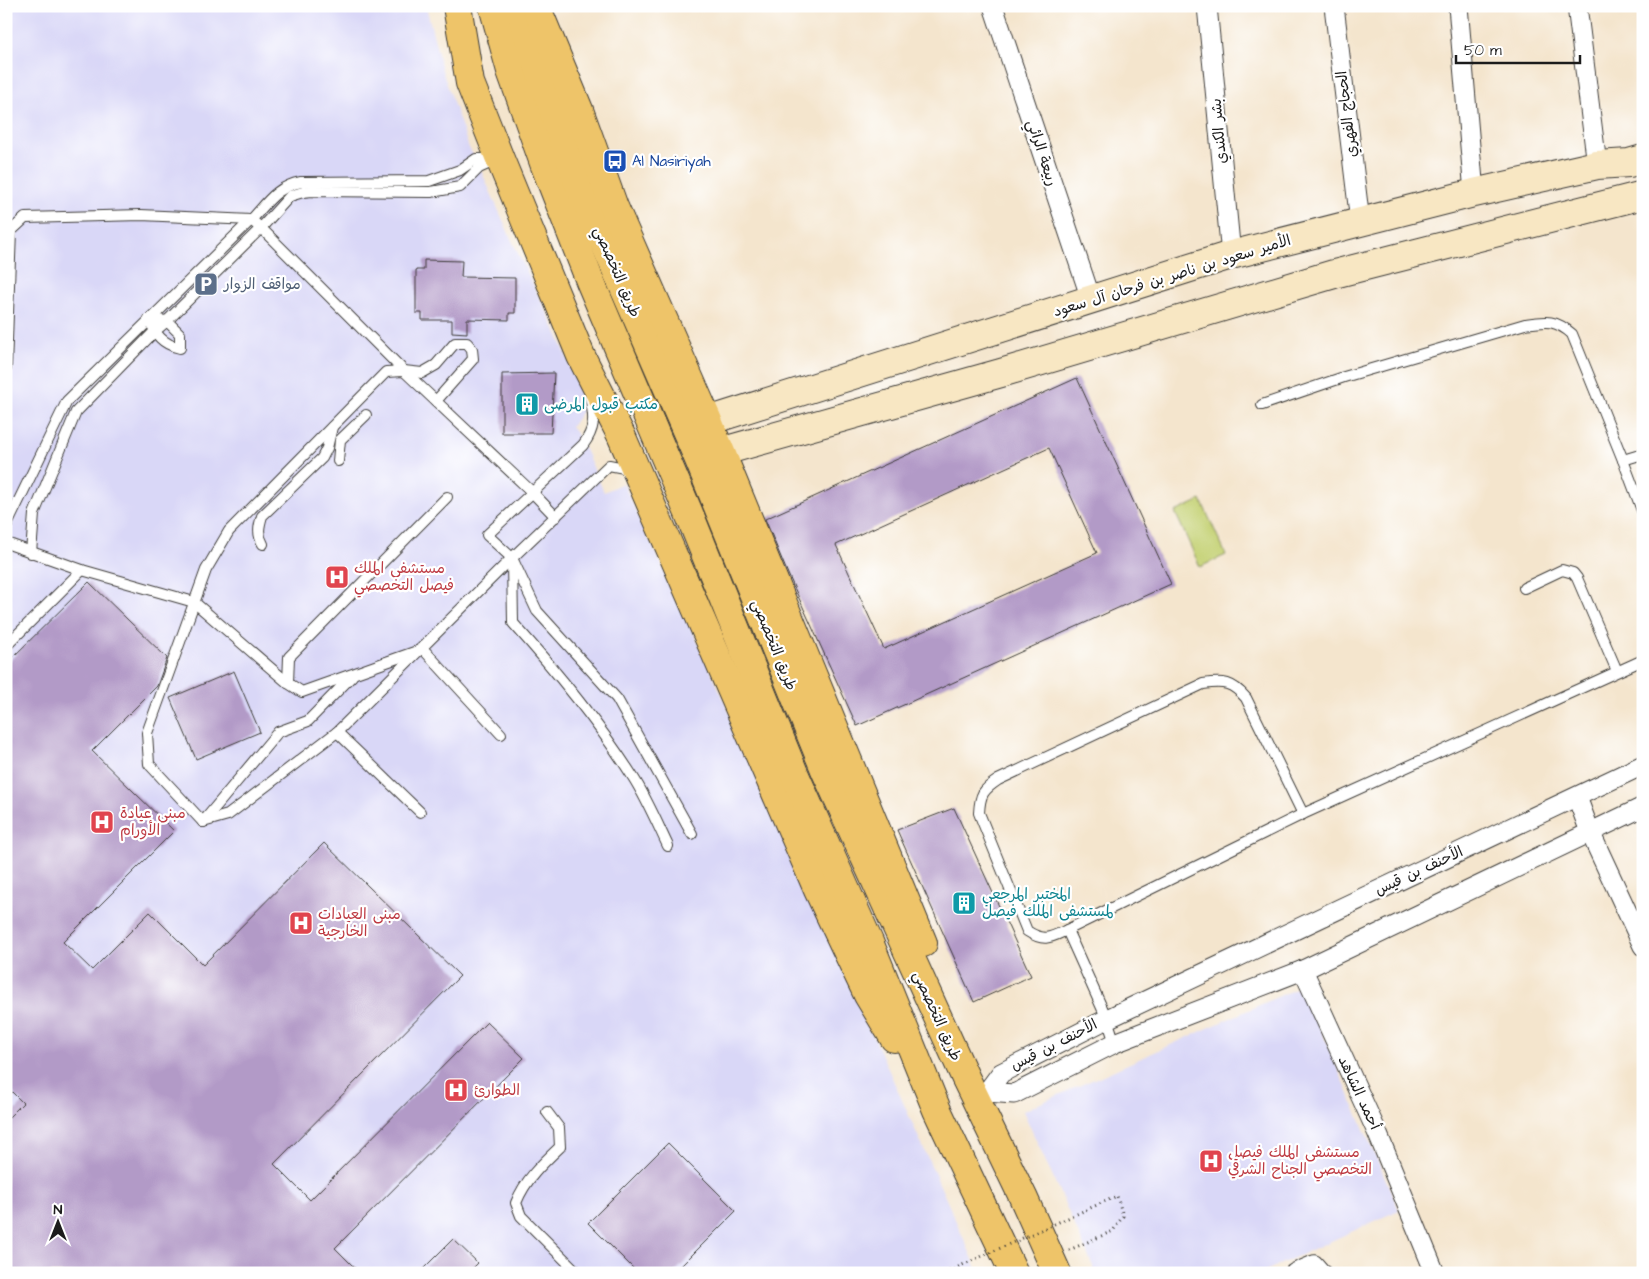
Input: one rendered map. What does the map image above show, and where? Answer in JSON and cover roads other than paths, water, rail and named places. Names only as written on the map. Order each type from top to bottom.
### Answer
[{"type":"main road","points":[[440,6],[500,159],[581,356],[621,435],[818,890],[868,995],[937,1110]]},
{"type":"main road","points":[[457,6],[470,82]]},
{"type":"main road","points":[[470,82],[472,6]]},
{"type":"main road","name":"طريق التخصصي","points":[[493,6],[511,71],[545,166],[590,281],[688,511],[794,774],[869,942],[937,1110],[1014,1273]]},
{"type":"main road","name":"طريق التخصصي","points":[[519,6],[578,182],[699,460],[826,772],[977,1086],[1054,1266]]},
{"type":"main road","points":[[536,6],[579,110],[614,207],[708,421],[913,919],[977,1086]]},
{"type":"street","name":"ربيعة الرائي","points":[[993,6],[1091,299]]},
{"type":"street","name":"بشر الكندي","points":[[1207,6],[1231,255]]},
{"type":"street","name":"الحجاج الفهري","points":[[1334,6],[1360,222]]},
{"type":"street","points":[[1458,6],[1474,193]]},
{"type":"street","points":[[1577,6],[1597,165]]},
{"type":"street","name":"الأمير سعود بن ناصر بن فرحان آل سعود","points":[[708,421],[1231,255],[1474,193],[1597,165],[1629,163],[1643,159]]},
{"type":"street","points":[[720,452],[1001,373],[1334,274],[1643,196]]},
{"type":"street","name":"الأحنف بن قيس","points":[[977,1086],[1107,1019],[1643,765]]},
{"type":"street","points":[[1577,797],[1590,832],[1643,946]]},
{"type":"street","name":"الأحنف بن قيس","points":[[977,1086],[1014,1094],[1115,1043],[1303,970],[1643,806]]},
{"type":"street","name":"أحمد الشاهد","points":[[1303,970],[1378,1132],[1435,1273]]},
{"type":"street","points":[[1295,1273],[1314,1265],[1321,1273]]},
{"type":"lane","points":[[8,523],[67,401],[251,220],[280,189],[301,182],[429,181],[460,170],[476,159],[500,159]]},
{"type":"lane","points":[[30,553],[34,514],[76,412],[154,332],[261,228],[290,196],[303,192],[430,192],[460,186],[479,168],[500,159]]},
{"type":"lane","points":[[6,368],[11,231],[25,218],[141,215],[251,220],[556,517]]},
{"type":"lane","points":[[150,319],[167,321],[180,334],[180,348],[168,345],[154,332],[150,319]]},
{"type":"lane","points":[[1262,405],[1353,374],[1525,324],[1546,321],[1561,325],[1572,334],[1643,513]]},
{"type":"lane","points":[[203,822],[149,764],[147,733],[206,570],[229,531],[386,372],[422,373],[436,365],[456,343],[466,343],[472,349],[473,359],[436,401]]},
{"type":"lane","points":[[581,356],[594,413],[592,434],[583,445],[487,535],[512,558],[537,611],[617,699],[692,834]]},
{"type":"lane","points":[[338,462],[340,440],[366,415]]},
{"type":"lane","points":[[263,544],[258,528],[262,516],[322,458],[328,448],[332,426]]},
{"type":"lane","points":[[1623,460],[1643,454]]},
{"type":"lane","points":[[203,822],[228,815],[337,732],[512,558],[609,465],[624,468],[650,502]]},
{"type":"lane","points":[[288,683],[290,657],[447,497]]},
{"type":"lane","points":[[6,506],[8,523]]},
{"type":"lane","points":[[6,543],[82,570],[194,602],[288,683],[302,692],[422,649]]},
{"type":"lane","points":[[512,558],[512,623],[555,669],[581,702],[634,779],[668,846]]},
{"type":"lane","points":[[6,646],[82,570]]},
{"type":"lane","points":[[1524,588],[1562,570],[1573,573],[1577,578],[1617,671]]},
{"type":"lane","points":[[422,649],[502,734]]},
{"type":"lane","points":[[1303,814],[1246,698],[1236,686],[1221,682],[1204,684],[998,780],[986,789],[980,799],[979,812],[1027,931],[1038,938],[1049,938],[1303,814],[1643,660]]},
{"type":"lane","points":[[203,822],[278,732],[308,722],[355,673]]},
{"type":"lane","points":[[337,732],[420,812]]},
{"type":"lane","points":[[1067,930],[1107,1019],[1115,1043]]},
{"type":"lane","points":[[548,1112],[559,1128],[560,1147],[539,1167],[521,1190],[516,1203],[521,1216],[578,1273]]},
{"type":"place","name":"Al Nasiriyah","points":[[615,161]]},
{"type":"place","name":"مواقف الزوار","points":[[206,284]]},
{"type":"place","name":"مكتب قبول المرضى","points":[[527,404]]},
{"type":"place","name":"مستشفى الملك فيصل التخصصي","points":[[337,577]]},
{"type":"place","name":"مبنى عيادة الأورام","points":[[102,822]]},
{"type":"place","name":"المختبر المرجعي لمستشفى الملك فيصل","points":[[964,903]]},
{"type":"place","name":"مبنى العيادات الخارجية","points":[[301,923]]},
{"type":"place","name":"الطوارئ","points":[[456,1090]]},
{"type":"place","name":"مستشفى الملك فيصل التخصصي الجناح الشرقي","points":[[1211,1161]]}]
